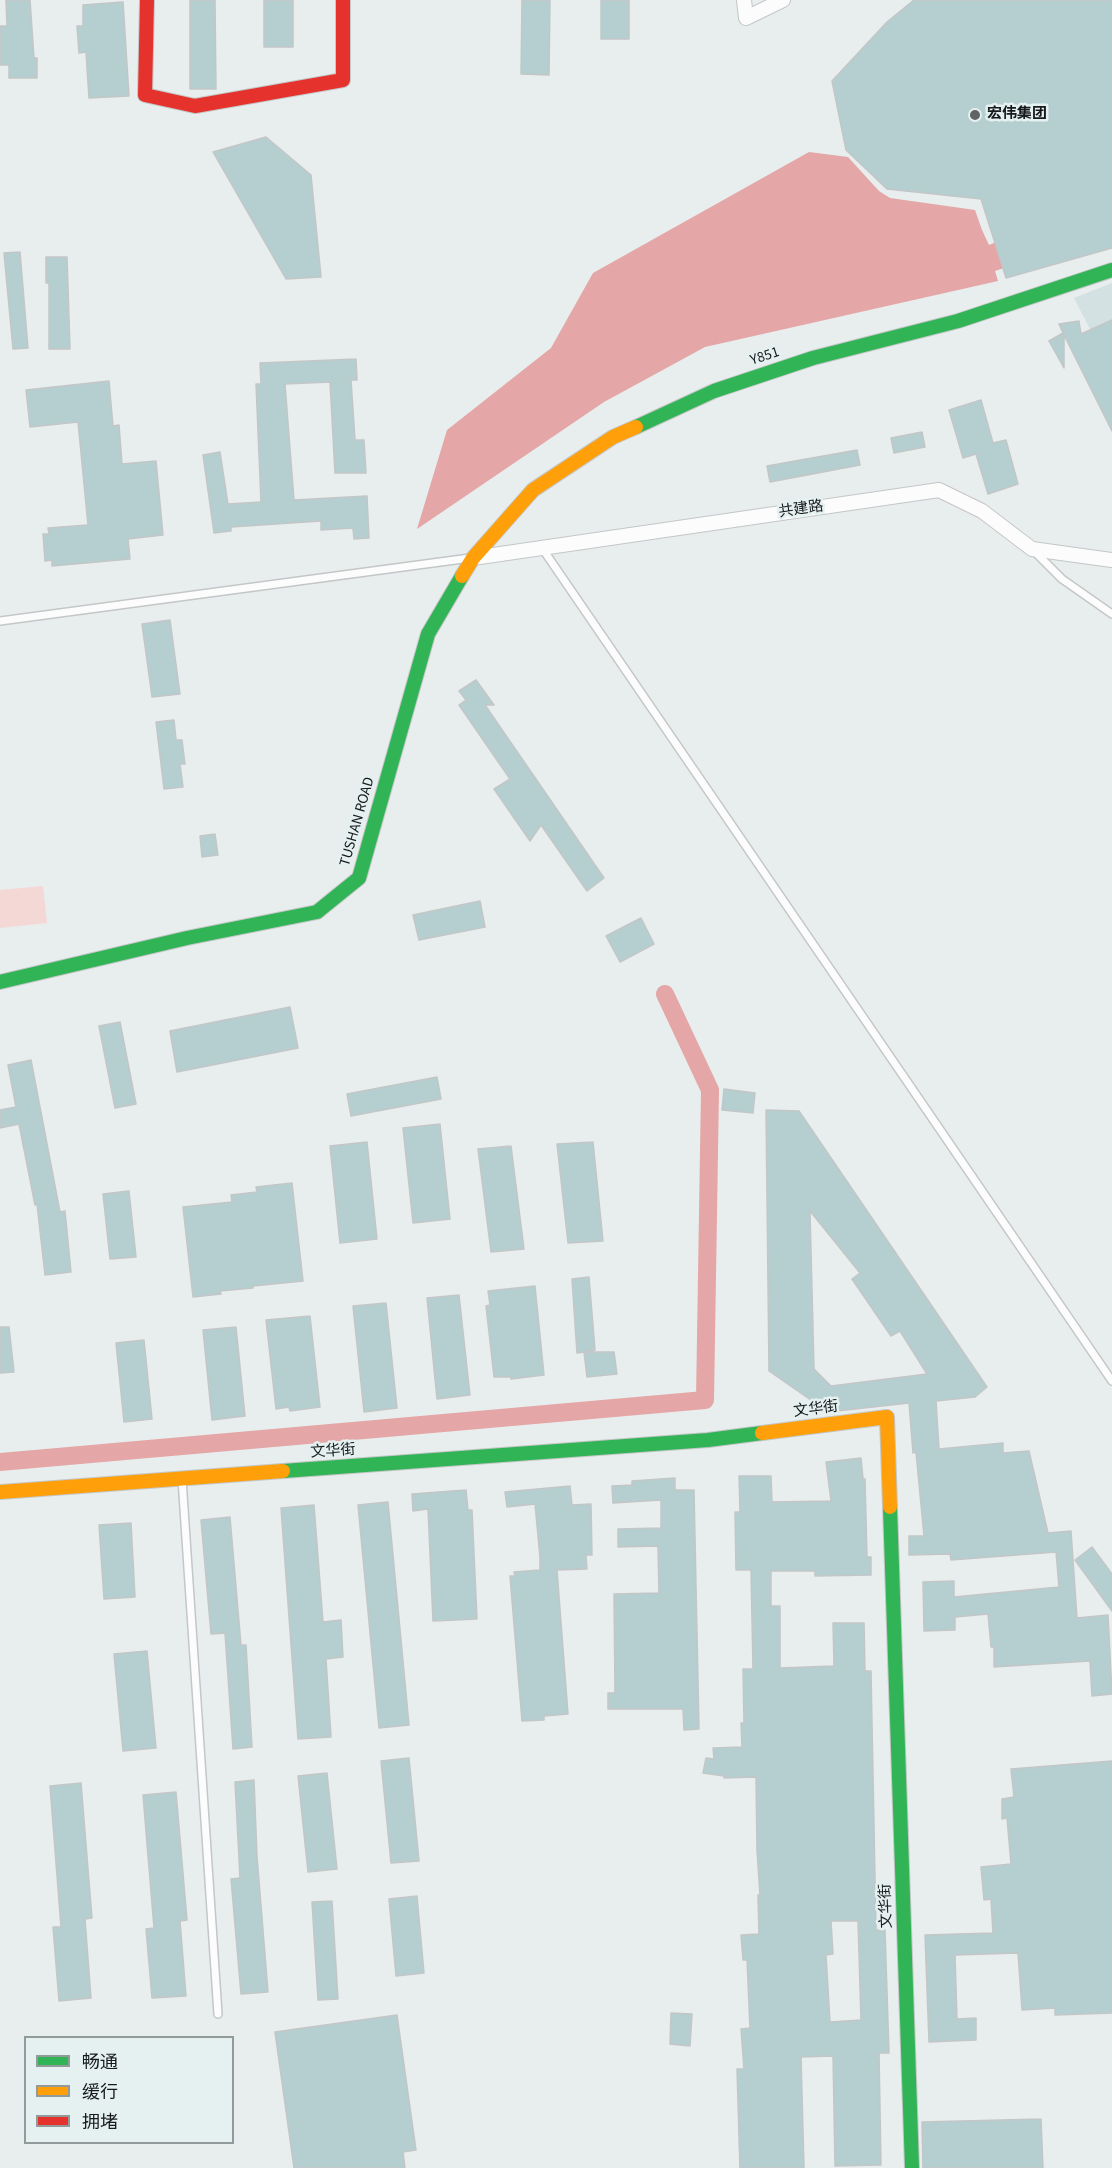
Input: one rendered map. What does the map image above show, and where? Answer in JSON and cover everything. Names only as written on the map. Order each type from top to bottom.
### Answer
[{"type":"street","points":[[147,0],[146,95],[195,106],[343,80],[343,0]]},
{"type":"street","points":[[744,0],[746,18],[783,0]]},
{"type":"street","name":"Y851","points":[[473,558],[533,490],[613,437],[714,391],[813,358],[958,321],[1112,270]]},
{"type":"street","name":"共建路","points":[[473,558],[939,490],[982,511],[1032,549],[1112,560]]},
{"type":"street","name":"TUSHAN ROAD","points":[[0,982],[187,938],[317,912],[359,878],[428,634],[473,558]]},
{"type":"street","name":"文华街","points":[[0,1492],[708,1440],[887,1417],[912,2168]]},
{"type":"lane","points":[[542,548],[1112,1381]]},
{"type":"lane","points":[[1032,549],[1062,579],[1112,614]]},
{"type":"lane","points":[[0,621],[473,558]]},
{"type":"lane","points":[[182,1479],[218,2014]]},
{"type":"shaded area","points":[[809,152],[848,157],[879,191],[890,198],[975,210],[989,245],[1112,194],[1112,232],[995,271],[998,281],[705,347],[604,402],[417,529],[447,430],[551,348],[593,273]]},
{"type":"shaded area","points":[[1112,283],[1112,372],[1074,298]]},
{"type":"shaded area","points":[[43,886],[47,923],[0,928],[0,890]]},
{"type":"building","points":[[6,0],[30,0],[37,78],[9,78],[9,65],[0,65],[0,26],[7,26]]},
{"type":"building","points":[[190,0],[215,0],[216,89],[190,89]]},
{"type":"building","points":[[264,0],[293,0],[293,47],[264,47]]},
{"type":"building","points":[[522,0],[550,0],[549,75],[521,74]]},
{"type":"building","points":[[601,0],[629,0],[629,39],[601,39]]},
{"type":"building","name":"宏伟集团","points":[[914,0],[1112,0],[1112,248],[1006,278],[981,199],[887,189],[846,150],[832,81],[887,22]]},
{"type":"building","points":[[123,2],[129,96],[89,98],[86,52],[79,53],[77,26],[83,26],[83,5]]},
{"type":"building","points":[[266,137],[311,175],[321,277],[286,279],[213,152]]},
{"type":"building","points":[[20,252],[28,348],[13,349],[4,253]]},
{"type":"building","points":[[46,257],[67,257],[70,349],[49,349],[49,283],[46,283]]},
{"type":"building","points":[[1112,320],[1112,431],[1064,335],[1064,368],[1049,341],[1063,333],[1059,324],[1079,321],[1081,334]]},
{"type":"building","points":[[356,359],[357,380],[351,380],[355,440],[364,440],[366,473],[335,473],[330,382],[285,384],[294,500],[367,496],[369,538],[354,539],[353,528],[321,530],[321,521],[231,527],[231,531],[214,533],[203,455],[220,452],[228,504],[261,502],[256,384],[261,384],[260,363]]},
{"type":"building","points":[[109,381],[113,426],[119,425],[122,464],[156,461],[163,535],[128,539],[130,559],[52,566],[52,560],[45,561],[43,534],[49,534],[48,528],[88,525],[78,422],[30,427],[26,390]]},
{"type":"building","points":[[981,400],[993,443],[1006,440],[1018,484],[988,494],[976,454],[963,458],[949,410]]},
{"type":"building","points":[[922,432],[925,447],[894,453],[891,438]]},
{"type":"building","points":[[857,450],[860,465],[770,482],[767,466]]},
{"type":"building","points":[[170,620],[180,694],[152,697],[142,624]]},
{"type":"building","points":[[476,680],[494,705],[485,705],[604,878],[587,891],[541,825],[530,841],[494,789],[510,779],[459,705],[466,700],[459,691]]},
{"type":"building","points":[[174,720],[176,740],[182,740],[185,764],[180,764],[183,787],[164,789],[156,722]]},
{"type":"building","points":[[215,834],[218,855],[202,857],[200,836]]},
{"type":"building","points":[[480,901],[485,927],[419,940],[413,915]]},
{"type":"building","points":[[641,918],[654,944],[620,962],[606,936]]},
{"type":"building","points":[[290,1007],[298,1048],[177,1072],[170,1031]]},
{"type":"building","points":[[120,1022],[136,1104],[115,1108],[99,1026]]},
{"type":"building","points":[[31,1060],[60,1212],[65,1211],[71,1272],[45,1275],[37,1204],[35,1205],[19,1124],[0,1128],[0,1110],[16,1107],[8,1065]]},
{"type":"building","points":[[437,1077],[441,1099],[351,1116],[347,1094]]},
{"type":"building","points":[[724,1089],[755,1093],[753,1113],[722,1110]]},
{"type":"building","points":[[766,1110],[799,1111],[987,1387],[975,1397],[936,1401],[939,1449],[1003,1443],[1003,1453],[1029,1451],[1048,1533],[1071,1531],[1077,1618],[1108,1615],[1112,1694],[1092,1696],[1090,1661],[994,1667],[994,1647],[991,1647],[988,1614],[955,1617],[955,1630],[924,1631],[923,1582],[954,1581],[954,1597],[1059,1587],[1056,1552],[951,1560],[950,1554],[909,1555],[909,1536],[924,1536],[909,1403],[828,1412],[769,1371]],"holes":[[[810,1211],[860,1273],[852,1279],[891,1336],[900,1331],[927,1374],[831,1386],[814,1369]]]},
{"type":"building","points":[[440,1124],[450,1219],[413,1223],[403,1128]]},
{"type":"building","points":[[367,1142],[377,1239],[340,1243],[330,1146]]},
{"type":"building","points":[[593,1142],[603,1241],[568,1243],[557,1144]]},
{"type":"building","points":[[511,1146],[524,1249],[491,1252],[478,1149]]},
{"type":"building","points":[[292,1183],[303,1281],[253,1286],[253,1288],[220,1291],[221,1294],[193,1297],[183,1207],[232,1202],[231,1195],[257,1192],[256,1187]]},
{"type":"building","points":[[129,1191],[136,1257],[110,1259],[103,1194]]},
{"type":"building","points":[[589,1277],[595,1350],[585,1352],[614,1352],[617,1374],[587,1377],[584,1352],[577,1353],[572,1279]]},
{"type":"building","points":[[535,1286],[544,1375],[511,1379],[511,1377],[494,1377],[486,1306],[490,1305],[488,1291]]},
{"type":"building","points":[[459,1295],[470,1395],[437,1399],[427,1298]]},
{"type":"building","points":[[386,1303],[397,1408],[364,1412],[353,1306]]},
{"type":"building","points":[[310,1316],[320,1407],[290,1411],[289,1407],[276,1409],[266,1320]]},
{"type":"building","points":[[0,1327],[9,1327],[14,1372],[0,1373]]},
{"type":"building","points":[[236,1327],[245,1416],[212,1420],[203,1330]]},
{"type":"building","points":[[144,1340],[152,1419],[124,1422],[116,1343]]},
{"type":"building","points":[[861,1458],[863,1479],[865,1479],[867,1557],[871,1557],[871,1575],[815,1576],[815,1571],[771,1571],[771,1606],[780,1606],[780,1668],[834,1666],[833,1623],[864,1623],[865,1671],[871,1671],[876,1930],[885,1930],[889,2053],[879,2053],[881,2165],[835,2166],[833,2056],[801,2057],[804,2168],[740,2168],[737,2069],[744,2069],[741,2029],[750,2028],[747,1960],[743,1960],[741,1935],[759,1934],[756,1777],[724,1778],[724,1776],[703,1773],[706,1758],[714,1759],[713,1748],[742,1747],[743,1669],[753,1669],[751,1570],[736,1570],[735,1512],[740,1512],[739,1476],[771,1476],[772,1502],[831,1501],[826,1462]],"holes":[[[831,1921],[858,1921],[861,2020],[830,2022],[826,1955],[833,1954]]]},
{"type":"building","points":[[675,1478],[675,1490],[694,1490],[699,1729],[684,1730],[683,1709],[608,1709],[608,1693],[615,1693],[614,1594],[659,1593],[658,1546],[618,1547],[618,1529],[661,1528],[661,1500],[613,1503],[612,1486],[632,1485],[632,1481]]},
{"type":"building","points":[[570,1486],[572,1505],[591,1504],[592,1555],[586,1555],[587,1569],[557,1570],[568,1714],[544,1716],[544,1720],[522,1721],[510,1576],[515,1576],[514,1572],[540,1570],[540,1557],[535,1504],[507,1507],[505,1492]]},
{"type":"building","points":[[466,1490],[468,1510],[472,1510],[477,1619],[433,1621],[428,1509],[413,1511],[412,1494]]},
{"type":"building","points":[[388,1502],[409,1725],[379,1728],[358,1505]]},
{"type":"building","points":[[314,1505],[323,1622],[341,1620],[343,1657],[326,1659],[331,1737],[298,1739],[281,1508]]},
{"type":"building","points":[[230,1517],[241,1645],[246,1645],[252,1747],[233,1749],[225,1633],[211,1634],[201,1520]]},
{"type":"building","points":[[131,1523],[135,1597],[104,1599],[99,1525]]},
{"type":"building","points":[[1092,1547],[1112,1574],[1112,1611],[1075,1560]]},
{"type":"building","points":[[147,1651],[156,1748],[123,1751],[114,1654]]},
{"type":"building","points":[[409,1758],[419,1861],[391,1863],[381,1761]]},
{"type":"building","points":[[1112,1761],[1112,2013],[1055,2015],[1055,2008],[1022,2010],[1018,1953],[955,1955],[957,2019],[976,2018],[976,2040],[929,2042],[925,1935],[993,1933],[991,1899],[984,1900],[981,1867],[1011,1864],[1007,1818],[1002,1819],[1002,1799],[1014,1797],[1011,1769]]},
{"type":"building","points":[[327,1773],[337,1869],[308,1872],[298,1776]]},
{"type":"building","points":[[254,1780],[257,1856],[268,1992],[241,1994],[231,1879],[240,1878],[235,1782]]},
{"type":"building","points":[[81,1783],[92,1918],[85,1919],[91,1998],[59,2001],[53,1927],[61,1927],[50,1786]]},
{"type":"building","points":[[176,1792],[187,1920],[180,1921],[186,1996],[152,1998],[146,1929],[154,1928],[143,1795]]},
{"type":"building","points":[[417,1896],[424,1973],[396,1976],[389,1899]]},
{"type":"building","points":[[332,1901],[338,1999],[318,2000],[312,1902]]},
{"type":"building","points":[[671,2013],[692,2014],[690,2046],[670,2044]]},
{"type":"building","points":[[397,2015],[416,2150],[403,2152],[405,2168],[294,2168],[275,2032]]},
{"type":"building","points":[[1041,2119],[1043,2168],[923,2168],[922,2122]]},
{"type":"waterway","points":[[0,1462],[705,1400],[710,1090],[665,994]]},
{"type":"traffic: fast","points":[[636,427],[714,391],[813,358],[958,321],[1112,270]]},
{"type":"traffic: fast","points":[[0,982],[187,938],[317,912],[359,878],[428,634],[462,576]]},
{"type":"traffic: fast","points":[[283,1471],[708,1440],[762,1433]]},
{"type":"traffic: fast","points":[[890,1507],[912,2168]]},
{"type":"traffic: slow","points":[[462,576],[473,558],[533,490],[613,437],[636,427]]},
{"type":"traffic: slow","points":[[762,1433],[887,1417],[890,1507]]},
{"type":"traffic: slow","points":[[0,1492],[283,1471]]},
{"type":"traffic: jam","points":[[147,0],[145,95],[195,106],[343,80],[343,0]]},
{"type":"place","name":"宏伟集团","points":[[975,115]]}]
